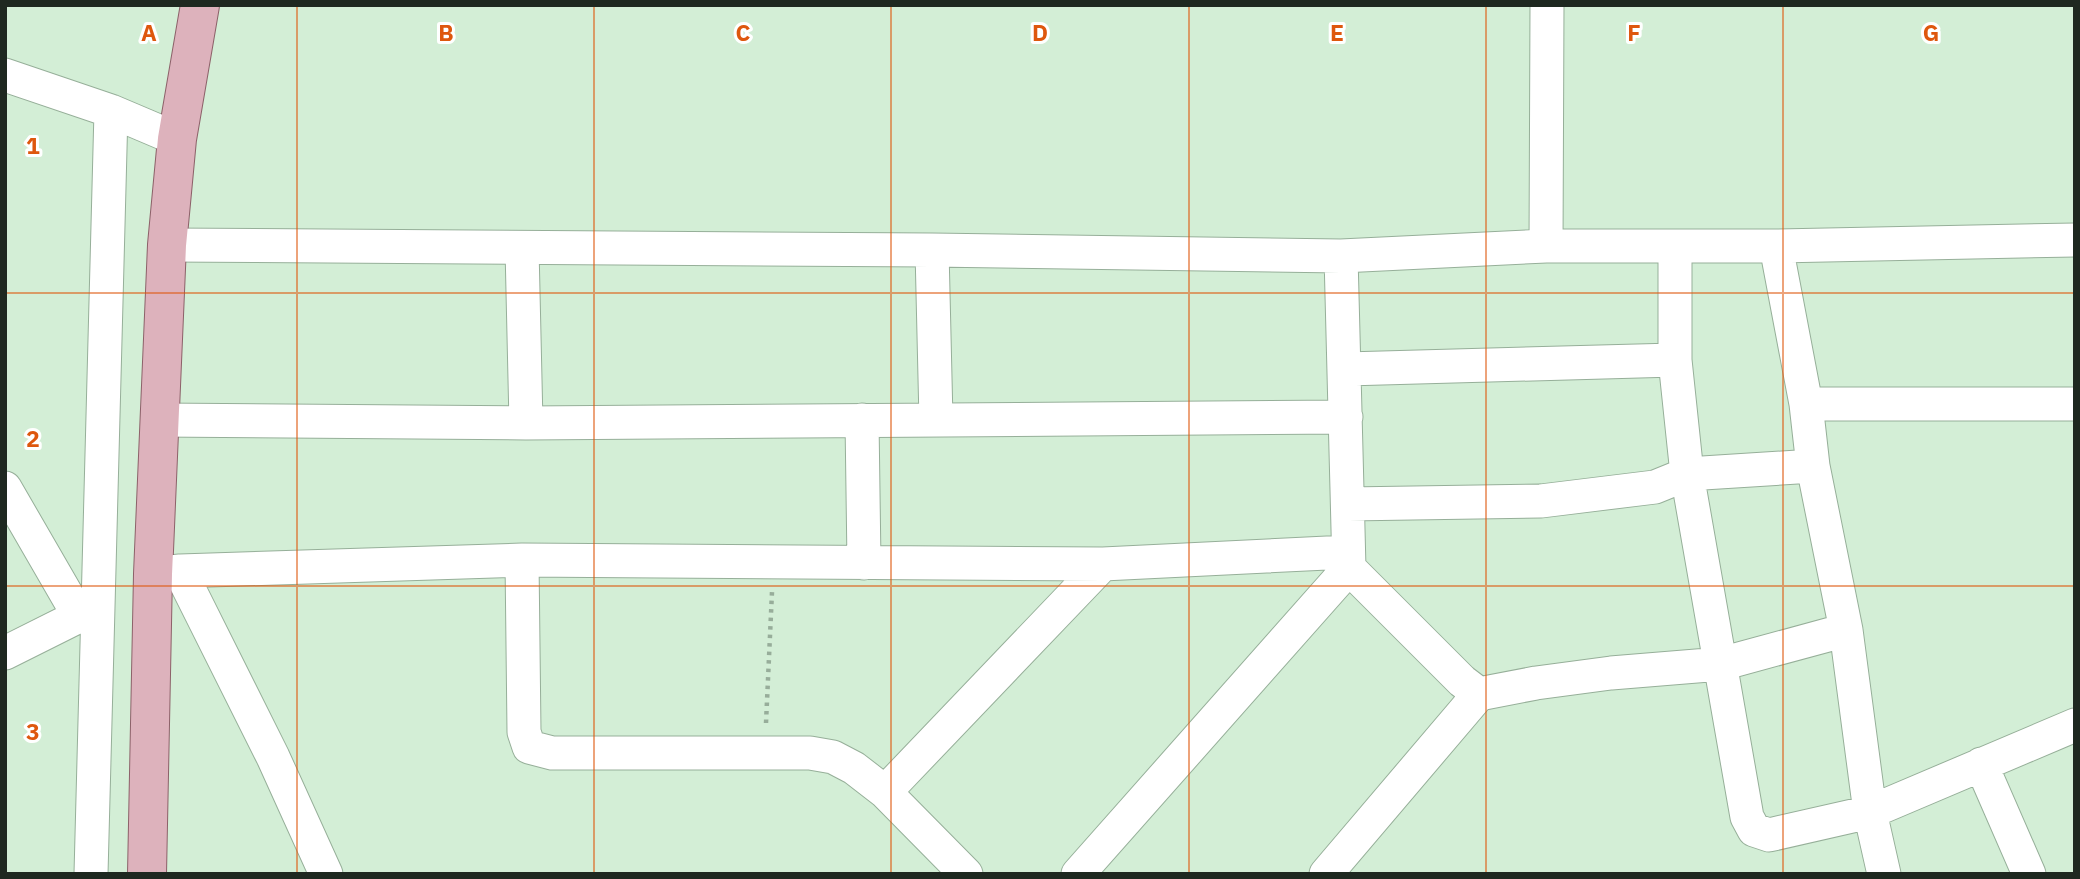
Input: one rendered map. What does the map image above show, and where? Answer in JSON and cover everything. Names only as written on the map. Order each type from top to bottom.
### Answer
[{"type":"main road","points":[[147,874],[166,572],[158,420],[167,245],[177,139],[200,5]]},
{"type":"street","points":[[1546,246],[1551,7]]},
{"type":"street","points":[[5,75],[111,111],[177,139]]},
{"type":"street","points":[[91,874],[88,611],[111,111]]},
{"type":"street","points":[[167,245],[932,250],[1341,256],[1546,246],[1776,246],[2075,240]]},
{"type":"street","points":[[1776,246],[1806,404],[1813,466],[1846,631],[1871,812],[1884,874]]},
{"type":"street","points":[[1675,247],[1675,360],[1687,474],[1747,817],[1754,830],[1769,835],[1871,812],[2075,725]]},
{"type":"street","points":[[522,248],[526,423]]},
{"type":"street","points":[[932,250],[936,420]]},
{"type":"street","points":[[1078,874],[1348,560],[1346,369],[1341,256]]},
{"type":"street","points":[[1346,369],[1675,360]]},
{"type":"street","points":[[1806,404],[2075,404]]},
{"type":"street","points":[[158,420],[526,423],[1346,417]]},
{"type":"street","points":[[862,420],[864,564]]},
{"type":"street","points":[[1348,504],[1541,501],[1654,487],[1687,474],[1813,466]]},
{"type":"street","points":[[5,488],[88,611]]},
{"type":"street","points":[[522,559],[524,732],[529,747],[552,753],[810,752],[833,757],[854,768],[885,792],[966,874]]},
{"type":"street","points":[[326,874],[273,757],[166,572],[522,559],[864,564],[1348,560],[1452,671],[1479,694]]},
{"type":"street","points":[[885,792],[1103,564]]},
{"type":"street","points":[[5,653],[88,611]]},
{"type":"street","points":[[1328,873],[1479,694],[1599,675],[1721,664],[1846,631]]},
{"type":"street","points":[[1982,764],[2029,874]]},
{"type":"path","points":[[765,752],[774,563]]}]
